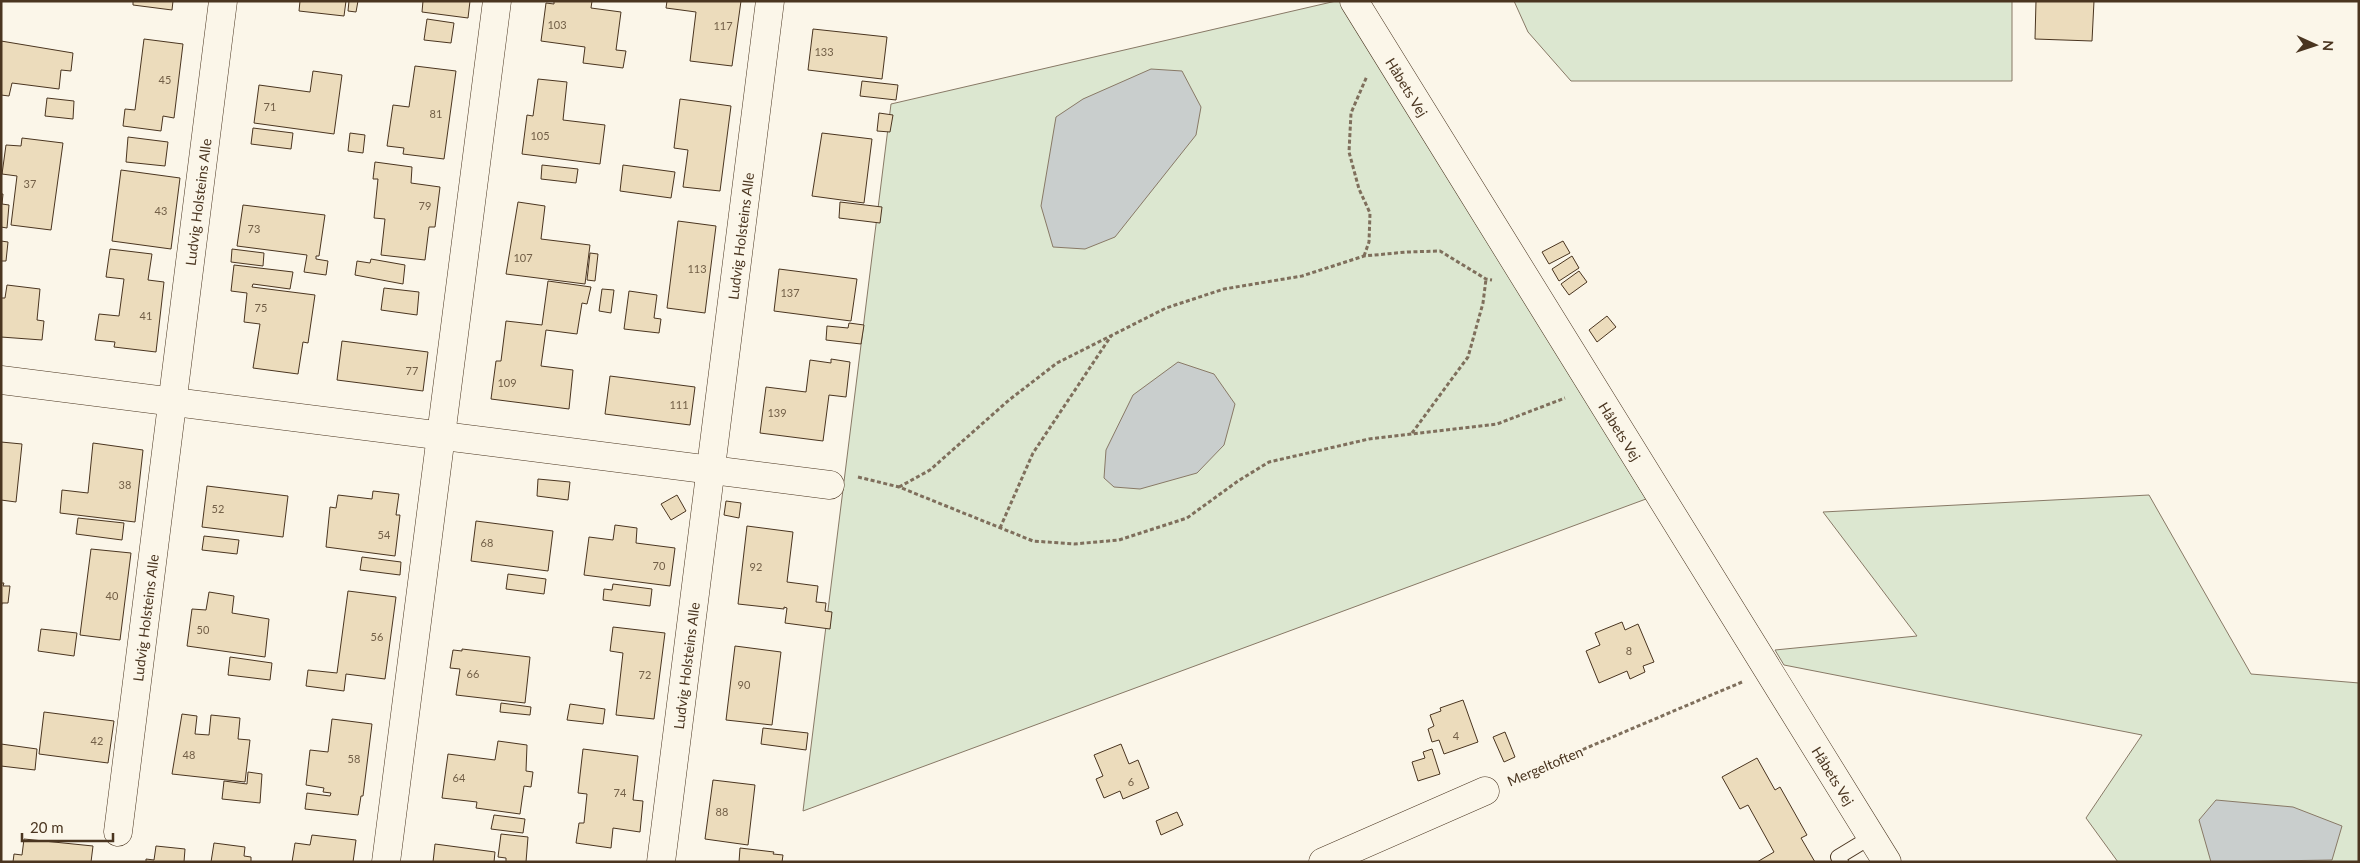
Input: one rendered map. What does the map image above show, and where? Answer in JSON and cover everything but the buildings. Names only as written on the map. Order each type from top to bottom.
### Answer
[{"type":"street","name":"Ludvig Holsteins Alle","points":[[118,832],[224,1]]},
{"type":"street","points":[[386,862],[497,1]]},
{"type":"street","name":"Ludvig Holsteins Alle","points":[[661,862],[770,1]]},
{"type":"street","name":"Håbets Vej","points":[[1354,1],[1887,862]]},
{"type":"street","points":[[1,380],[830,485]]},
{"type":"street","points":[[1323,862],[1485,791]]},
{"type":"lane","points":[[1841,862],[1838,857],[1871,837]]},
{"type":"path","points":[[1364,256],[1369,242],[1370,213],[1360,189],[1349,152],[1351,113],[1367,75],[1378,40]]},
{"type":"path","points":[[899,487],[930,470],[1010,400],[1057,363],[1166,308],[1224,289],[1302,276],[1364,256],[1440,251],[1486,279],[1530,286]]},
{"type":"path","points":[[1412,433],[1468,356],[1483,303],[1486,279]]},
{"type":"path","points":[[1000,528],[1033,453],[1111,335]]},
{"type":"path","points":[[830,485],[850,475],[899,487],[1033,541],[1074,544],[1119,540],[1187,518],[1238,481],[1269,462],[1369,439],[1497,424],[1592,387]]},
{"type":"path","name":"Mergeltoften","points":[[1485,791],[1768,671]]},
{"type":"green space","points":[[1336,1],[1346,1],[1646,499],[803,811],[891,104]]},
{"type":"green space","points":[[1514,1],[2012,1],[2012,81],[1571,81],[1528,32]]},
{"type":"green space","points":[[2149,495],[2251,674],[2359,683],[2359,862],[2118,862],[2086,818],[2142,735],[1784,665],[1775,650],[1917,636],[1823,512]]},
{"type":"shaded area","points":[[1151,69],[1182,71],[1201,107],[1196,135],[1115,237],[1085,249],[1053,247],[1041,206],[1056,117],[1083,99]]},
{"type":"shaded area","points":[[1178,362],[1214,374],[1235,404],[1224,445],[1197,473],[1140,489],[1114,487],[1104,478],[1106,450],[1133,395]]},
{"type":"shaded area","points":[[2216,800],[2293,807],[2342,826],[2332,860],[2211,862],[2199,820]]}]
